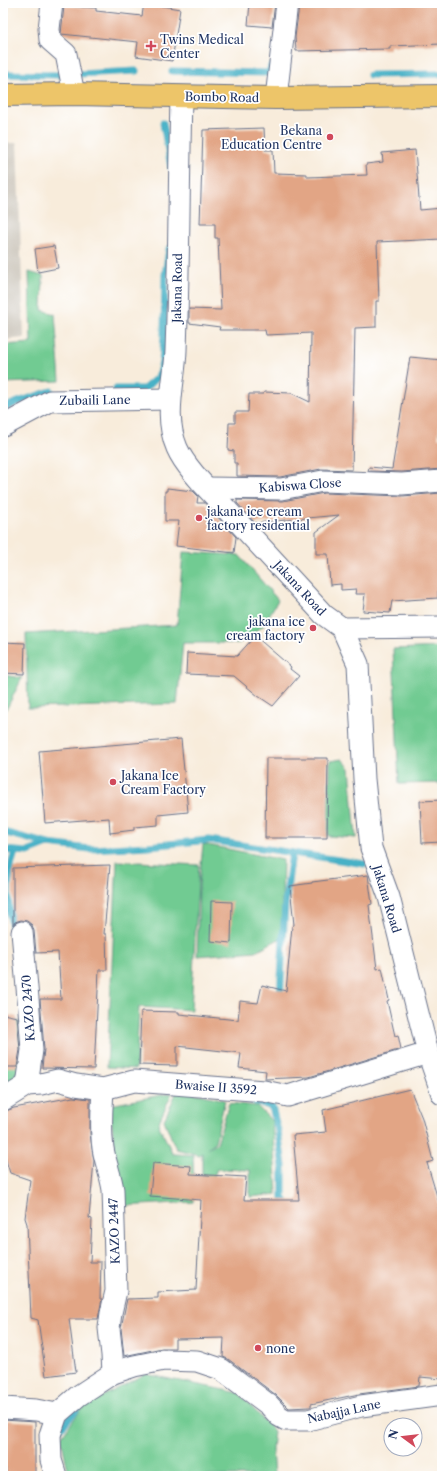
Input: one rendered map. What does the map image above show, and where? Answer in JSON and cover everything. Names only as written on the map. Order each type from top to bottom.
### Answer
[{"type":"main road","name":"Bombo Road","points":[[3,95],[74,94],[276,98],[442,96]]},
{"type":"street","points":[[52,3],[49,29],[50,40],[66,54],[74,94]]},
{"type":"street","points":[[276,98],[288,3]]},
{"type":"street","name":"Jakana Road","points":[[181,97],[176,352],[170,398],[172,434],[177,449],[186,464],[207,488],[324,615],[342,628],[358,664],[364,778],[371,848],[389,897],[428,1053],[442,1094]]},
{"type":"street","name":"Zubaili Lane","points":[[3,426],[50,401],[170,398]]},
{"type":"street","name":"Kabiswa Close","points":[[207,488],[281,488],[323,481],[402,484],[442,481]]},
{"type":"street","points":[[342,628],[442,627]]},
{"type":"street","name":"KAZO 2470","points":[[22,932],[30,1010],[32,1050],[27,1085]]},
{"type":"street","name":"Bwaise II 3592","points":[[3,1100],[27,1085],[41,1084],[58,1080],[103,1089],[134,1081],[264,1090],[288,1096],[428,1053]]},
{"type":"street","name":"KAZO 2447","points":[[103,1089],[101,1119],[103,1149],[112,1179],[113,1190],[116,1291],[109,1328],[113,1373]]},
{"type":"street","name":"Nabajja Lane","points":[[57,1414],[78,1396],[113,1373],[134,1366],[164,1360],[197,1361],[221,1369],[269,1405],[279,1416],[286,1420],[308,1420],[361,1406],[442,1395]]},
{"type":"street","points":[[3,1408],[36,1410],[57,1414],[50,1435],[51,1460],[56,1476]]},
{"type":"shaded area","points":[[3,143],[17,143],[24,338],[3,340]]},
{"type":"green space","points":[[29,272],[43,276],[42,310],[55,314],[60,381],[3,383],[3,345],[31,343]]},
{"type":"green space","points":[[183,552],[239,555],[278,600],[263,626],[239,643],[183,643],[177,704],[28,708],[26,634],[177,625]]},
{"type":"green space","points":[[442,647],[442,783],[399,784],[393,649]]},
{"type":"green space","points":[[3,675],[22,678],[3,716]]},
{"type":"green space","points":[[342,759],[350,768],[356,838],[328,836],[330,761]]},
{"type":"green space","points":[[203,844],[283,860],[281,938],[256,951],[197,956],[199,885]]},
{"type":"green space","points":[[117,861],[199,865],[191,1010],[139,1007],[136,1069],[107,1067]]},
{"type":"green space","points":[[11,1018],[22,1023],[21,1084],[3,1094],[3,1063]]},
{"type":"green space","points":[[178,1089],[225,1100],[215,1142],[208,1148],[217,1143],[229,1103],[257,1106],[272,1121],[277,1194],[250,1197],[250,1170],[217,1169],[214,1176],[202,1174],[202,1153],[199,1155],[176,1149],[164,1120]]},
{"type":"green space","points":[[172,1093],[158,1124],[173,1154],[193,1155],[194,1202],[123,1206],[120,1202],[110,1105]]},
{"type":"green space","points":[[145,1374],[239,1393],[274,1431],[272,1449],[274,1476],[69,1476],[61,1437],[83,1407]]},
{"type":"building","points":[[144,3],[180,9],[172,61],[136,56],[138,42],[61,34],[64,6],[96,8],[96,11],[142,16]]},
{"type":"building","points":[[250,3],[275,3],[272,27],[248,25]]},
{"type":"building","points":[[378,3],[442,3],[442,44],[390,46],[390,49],[296,51],[295,37],[299,6]]},
{"type":"building","points":[[264,128],[265,150],[273,150],[274,173],[307,174],[307,177],[367,175],[366,164],[383,162],[382,153],[415,150],[420,210],[442,208],[442,239],[377,242],[379,301],[376,301],[376,327],[355,328],[352,470],[321,469],[280,477],[237,476],[237,463],[234,463],[234,451],[228,450],[229,423],[235,423],[235,412],[248,412],[249,394],[263,394],[264,392],[291,393],[310,402],[311,333],[266,335],[265,330],[219,330],[220,327],[189,323],[189,309],[221,310],[218,238],[215,238],[215,224],[200,224],[203,130]]},
{"type":"building","points":[[54,246],[58,268],[38,272],[35,249]]},
{"type":"building","points":[[410,357],[442,360],[442,395],[438,438],[442,437],[442,469],[402,472],[368,471],[369,467],[392,469]]},
{"type":"building","name":"jakana ice cream factory residential","points":[[167,488],[193,491],[198,496],[197,503],[205,503],[236,537],[234,553],[176,546],[179,521],[165,521],[165,491],[167,491]]},
{"type":"building","points":[[324,493],[402,496],[442,493],[442,585],[438,585],[438,598],[392,601],[390,613],[363,611],[365,594],[355,594],[356,589],[341,590],[341,584],[330,585],[328,554],[316,554],[316,532],[339,515],[255,523],[237,503],[237,500],[283,501]]},
{"type":"building","name":"Jakana Ice Cream Factory","points":[[255,636],[291,667],[290,669],[299,676],[273,706],[258,696],[234,676],[186,674],[187,653],[237,656]]},
{"type":"building","points":[[3,642],[25,643],[24,674],[3,673]]},
{"type":"building","name":"Jakana Ice Cream Factory","points":[[181,739],[188,812],[158,815],[158,825],[134,827],[134,830],[110,833],[109,818],[45,823],[39,751]]},
{"type":"building","points":[[266,758],[328,758],[327,838],[265,838]]},
{"type":"building","points":[[442,800],[442,842],[422,843],[420,801]]},
{"type":"building","points":[[110,865],[104,934],[106,934],[107,970],[99,970],[94,1069],[42,1068],[44,1049],[40,999],[61,999],[58,952],[36,953],[32,925],[27,921],[21,920],[15,922],[13,925],[13,868]]},
{"type":"building","points":[[368,875],[372,904],[369,905],[377,969],[382,968],[389,1000],[387,1001],[395,1036],[398,1035],[401,1049],[309,1077],[265,1079],[266,1071],[239,1068],[241,1053],[177,1046],[177,1066],[139,1065],[141,1011],[179,1012],[179,1014],[238,1020],[240,1001],[258,1003],[262,985],[286,991],[292,926],[294,925],[290,886]]},
{"type":"building","points":[[211,901],[232,902],[231,943],[210,941]]},
{"type":"building","points":[[3,1014],[17,1017],[20,1050],[17,1067],[3,1067]]},
{"type":"building","points":[[410,1089],[422,1118],[433,1161],[427,1163],[440,1206],[438,1207],[442,1221],[442,1379],[420,1377],[419,1386],[359,1394],[311,1404],[311,1407],[289,1408],[276,1395],[228,1359],[223,1357],[224,1338],[175,1339],[175,1348],[162,1348],[124,1356],[121,1328],[127,1299],[158,1298],[158,1292],[196,1290],[201,1200],[150,1196],[153,1163],[191,1166],[190,1174],[246,1177],[244,1200],[299,1200],[293,1135],[326,1132],[323,1110]]},
{"type":"building","points":[[73,1097],[90,1099],[90,1134],[94,1161],[89,1218],[92,1219],[90,1262],[101,1262],[100,1299],[102,1299],[98,1319],[69,1319],[76,1372],[46,1376],[38,1320],[31,1318],[27,1224],[25,1218],[30,1180],[10,1173],[3,1151],[3,1112],[14,1108]]},
{"type":"building","points":[[3,1420],[35,1422],[35,1476],[6,1476],[6,1468],[3,1468]]},
{"type":"waterway","points":[[172,71],[269,73],[271,66]]},
{"type":"waterway","points":[[78,74],[136,71]]},
{"type":"waterway","points":[[3,74],[63,75]]},
{"type":"waterway","points":[[370,75],[442,74]]},
{"type":"waterway","points":[[163,123],[171,167]]},
{"type":"waterway","points":[[116,389],[144,389],[158,377],[162,362],[165,275],[169,249]]},
{"type":"waterway","points":[[3,409],[15,403],[51,391]]},
{"type":"waterway","points":[[3,832],[48,844],[90,849],[148,846],[209,840],[365,864]]},
{"type":"waterway","points":[[3,850],[28,852],[48,844]]},
{"type":"waterway","points":[[14,935],[10,913],[8,883],[15,852]]},
{"type":"waterway","points":[[280,998],[285,903],[292,853]]},
{"type":"waterway","points":[[246,1098],[272,1107],[278,1131],[283,1166],[283,1198],[290,1207]]},
{"type":"waterway","points":[[60,1429],[77,1409]]},
{"type":"place","name":"Twins Medical Center","points":[[151,46]]},
{"type":"place","name":"Bekana Education Centre","points":[[330,137]]},
{"type":"place","name":"jakana ice cream factory residential","points":[[199,518]]},
{"type":"place","name":"jakana ice cream factory","points":[[313,628]]},
{"type":"place","name":"Jakana Ice Cream Factory","points":[[113,782]]},
{"type":"place","name":"none","points":[[258,1348]]}]
